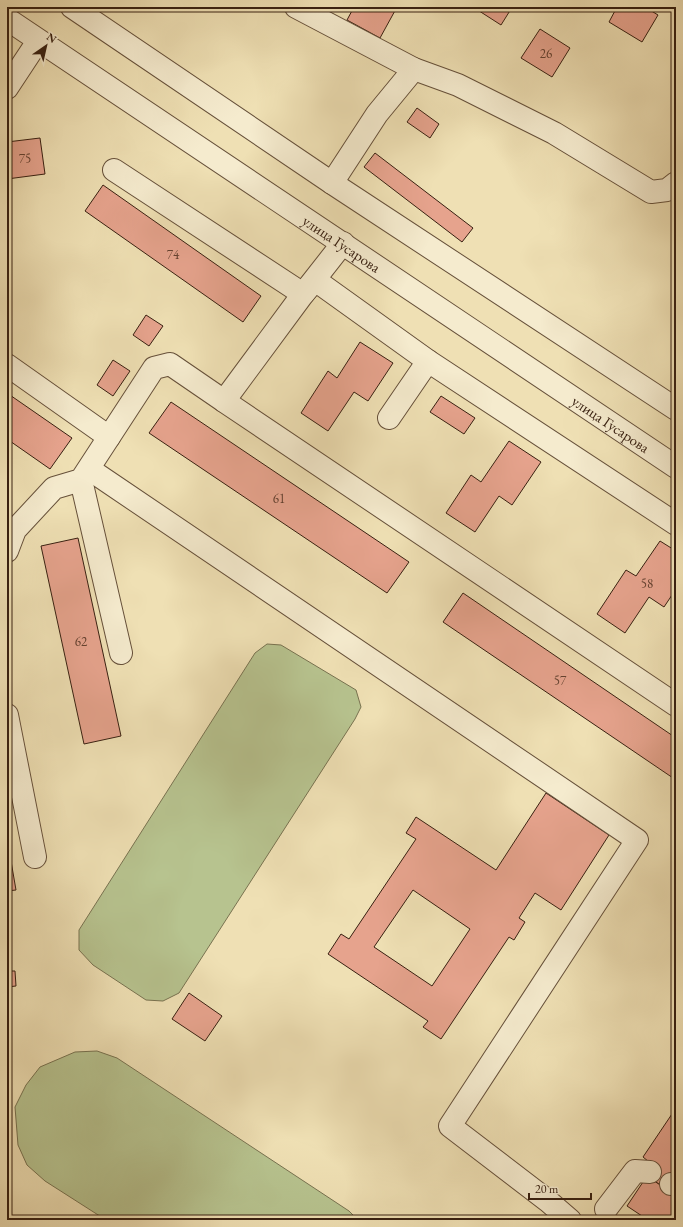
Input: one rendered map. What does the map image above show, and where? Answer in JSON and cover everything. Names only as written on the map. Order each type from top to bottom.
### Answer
[{"type":"street","points":[[72,7],[332,183],[676,408]]},
{"type":"street","points":[[296,7],[414,69],[458,84],[554,133],[651,192],[667,190],[676,183]]},
{"type":"street","name":"улица Гусарова","points":[[7,19],[676,467]]},
{"type":"street","points":[[7,88],[38,41]]},
{"type":"street","points":[[332,183],[377,114],[414,69]]},
{"type":"street","points":[[114,170],[309,287],[428,361],[676,524]]},
{"type":"street","points":[[224,401],[342,243]]},
{"type":"street","points":[[389,418],[428,361]]},
{"type":"street","points":[[7,551],[15,530],[54,488],[85,474],[154,368],[170,364],[676,705]]},
{"type":"street","points":[[7,365],[109,437]]},
{"type":"street","points":[[85,474],[121,653]]},
{"type":"street","points":[[85,474],[637,840],[450,1126],[548,1201],[570,1220]]},
{"type":"street","points":[[7,715],[35,857]]},
{"type":"street","points":[[606,1209],[635,1171],[650,1172]]},
{"type":"green space","points":[[267,644],[281,645],[356,690],[361,707],[355,719],[179,993],[163,1001],[146,1000],[93,965],[79,950],[79,930],[255,653]]},
{"type":"green space","points":[[97,1051],[117,1058],[349,1211],[358,1220],[106,1220],[45,1181],[27,1165],[18,1145],[15,1107],[26,1085],[40,1067],[75,1052]]},
{"type":"building","points":[[354,7],[397,7],[380,38],[347,20]]},
{"type":"building","points":[[473,7],[508,7],[511,9],[501,25]]},
{"type":"building","points":[[617,7],[645,7],[658,15],[642,42],[609,22]]},
{"type":"building","points":[[540,29],[570,48],[552,77],[521,58]]},
{"type":"building","points":[[417,108],[439,124],[430,138],[407,122]]},
{"type":"building","points":[[40,138],[45,174],[7,179],[7,142]]},
{"type":"building","points":[[375,153],[473,228],[462,242],[364,167]]},
{"type":"building","points":[[103,185],[261,296],[243,322],[85,211]]},
{"type":"building","points":[[146,315],[163,326],[149,346],[133,335]]},
{"type":"building","points":[[360,342],[393,363],[368,401],[354,392],[328,431],[301,413],[328,371],[337,378]]},
{"type":"building","points":[[113,360],[130,371],[113,396],[97,385]]},
{"type":"building","points":[[7,393],[72,438],[50,469],[7,439]]},
{"type":"building","points":[[441,396],[475,418],[464,434],[430,412]]},
{"type":"building","points":[[171,402],[409,562],[387,593],[149,433]]},
{"type":"building","points":[[509,441],[541,462],[512,505],[499,496],[475,532],[446,513],[471,475],[481,482]]},
{"type":"building","points":[[78,538],[121,736],[84,744],[41,546]]},
{"type":"building","points":[[660,541],[676,551],[676,589],[664,607],[649,597],[625,633],[597,614],[626,570],[636,576]]},
{"type":"building","points":[[463,593],[676,738],[676,780],[443,622]]},
{"type":"building","points":[[546,793],[609,835],[561,910],[535,893],[519,918],[525,922],[514,940],[509,937],[441,1039],[423,1027],[428,1021],[328,954],[341,934],[349,939],[416,839],[406,833],[416,817],[496,870]],"holes":[[[413,890],[470,929],[432,986],[374,947]]]},
{"type":"building","points":[[7,838],[16,890],[7,891]]},
{"type":"building","points":[[7,971],[15,971],[16,986],[7,987]]},
{"type":"building","points":[[189,993],[222,1016],[205,1041],[172,1019]]},
{"type":"building","points":[[676,1108],[676,1177],[668,1190],[647,1176],[654,1166],[643,1157]]},
{"type":"building","points":[[647,1176],[676,1196],[676,1220],[648,1220],[627,1206]]}]
